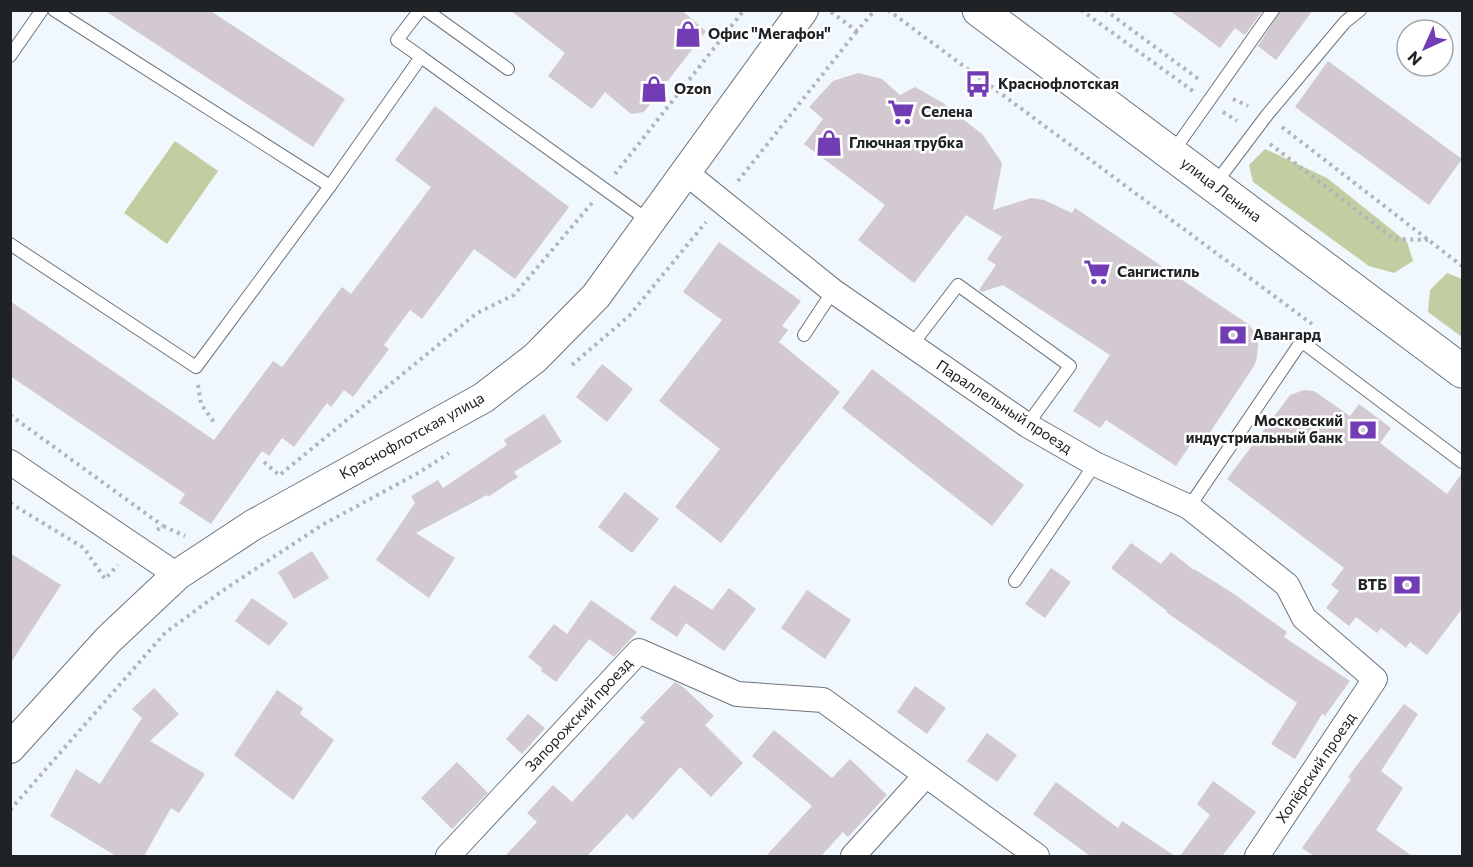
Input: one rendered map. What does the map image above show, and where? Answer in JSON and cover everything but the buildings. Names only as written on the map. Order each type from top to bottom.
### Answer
[{"type":"main road","name":"улица Ленина","points":[[979,10],[1462,371]]},
{"type":"street","name":"Краснофлотская улица","points":[[10,748],[108,640],[177,575],[254,525],[483,398],[535,358],[596,297],[803,10]]},
{"type":"street","name":"Параллельный проезд","points":[[686,172],[833,291],[1027,425],[1095,464],[1189,507],[1287,585],[1304,618],[1375,679]]},
{"type":"street","points":[[10,462],[177,575]]},
{"type":"street","name":"Запорожский проезд","points":[[448,856],[639,651],[737,694],[823,700],[925,776]]},
{"type":"street","name":"Хопёрский проезд","points":[[1257,856],[1375,679]]},
{"type":"street","points":[[853,856],[925,776],[1037,856]]},
{"type":"lane","points":[[10,56],[42,10]]},
{"type":"lane","points":[[54,10],[330,186]]},
{"type":"lane","points":[[420,10],[397,40],[650,221]]},
{"type":"lane","points":[[426,10],[508,69]]},
{"type":"lane","points":[[1172,153],[1273,10]]},
{"type":"lane","points":[[1214,185],[1267,116],[1345,22],[1360,10]]},
{"type":"lane","points":[[10,244],[196,367],[422,57]]},
{"type":"lane","points":[[911,346],[958,285],[1070,366],[1027,425]]},
{"type":"lane","points":[[804,335],[833,291]]},
{"type":"lane","points":[[1189,507],[1299,345],[1305,344],[1462,462]]},
{"type":"lane","points":[[1015,581],[1095,464]]},
{"type":"path","points":[[271,482],[477,312],[514,295],[604,188],[744,10]]},
{"type":"path","points":[[828,10],[857,31],[875,10]]},
{"type":"path","points":[[888,10],[1319,329]]},
{"type":"path","points":[[1105,10],[1215,91],[1267,116],[1462,266]]},
{"type":"path","points":[[196,367],[201,404],[216,425]]},
{"type":"path","points":[[10,415],[163,526],[189,538]]},
{"type":"path","points":[[264,462],[279,475]]},
{"type":"path","points":[[10,503],[84,548],[105,579],[134,548],[163,526]]},
{"type":"green space","points":[[175,141],[218,171],[167,244],[124,213]]},
{"type":"green space","points":[[1265,149],[1327,178],[1407,242],[1413,261],[1394,273],[1369,266],[1253,182],[1249,165]]},
{"type":"green space","points":[[1447,273],[1462,279],[1462,337],[1428,312],[1430,290]]},
{"type":"place","name":"Офис \"Мегафон\"","points":[[688,34]]},
{"type":"place","name":"Краснофлотская","points":[[978,84]]},
{"type":"place","name":"Ozon","points":[[654,89]]},
{"type":"place","name":"Селена","points":[[901,112]]},
{"type":"place","name":"Глючная трубка","points":[[829,143]]},
{"type":"place","name":"Сангистиль","points":[[1097,272]]},
{"type":"place","name":"Авангард","points":[[1233,335]]},
{"type":"place","name":"Московский индустриальный банк","points":[[1363,430]]},
{"type":"place","name":"ВТБ","points":[[1407,585]]}]
